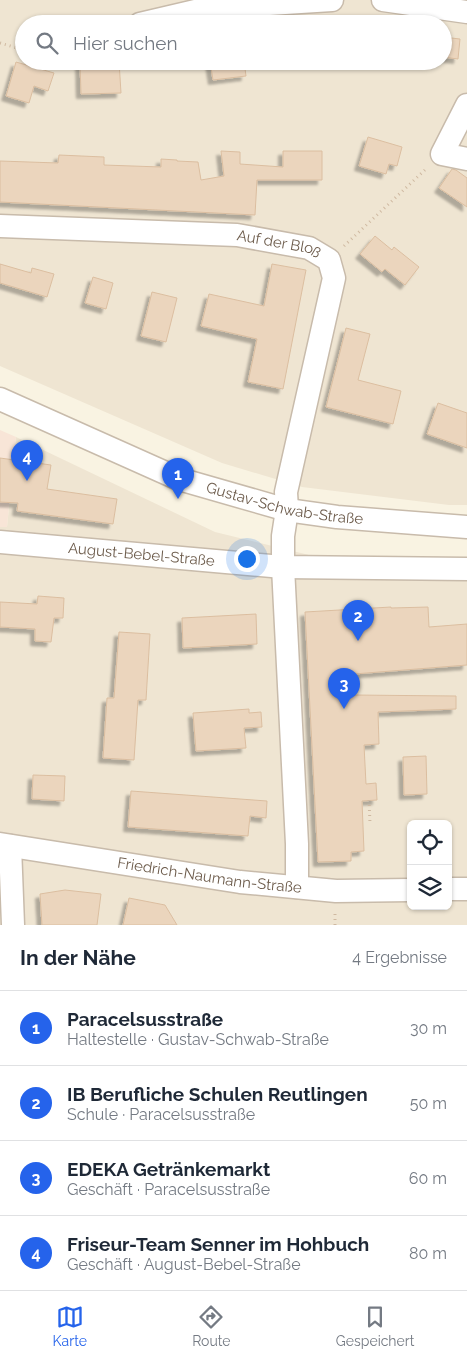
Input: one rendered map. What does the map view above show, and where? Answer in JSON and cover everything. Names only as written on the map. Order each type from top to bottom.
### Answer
[{"type":"street","points":[[178,15],[208,8],[332,0]]},
{"type":"street","points":[[383,0],[467,12]]},
{"type":"street","points":[[467,105],[442,154],[467,159]]},
{"type":"street","name":"Auf der Bloß","points":[[0,226],[237,234],[309,248],[329,260],[334,278],[286,492],[287,510],[283,536],[297,844],[297,887]]},
{"type":"street","name":"Gustav-Schwab-Straße","points":[[0,399],[179,479],[287,510],[337,518],[467,527]]},
{"type":"street","name":"August-Bebel-Straße","points":[[0,542],[283,567]]},
{"type":"street","points":[[283,567],[467,569]]},
{"type":"street","name":"Friedrich-Naumann-Straße","points":[[13,925],[5,845],[240,882],[336,891],[407,890]]},
{"type":"street","points":[[452,889],[467,889]]},
{"type":"path","points":[[0,43],[15,47]]},
{"type":"path","points":[[329,260],[442,154]]},
{"type":"path","points":[[369,800],[370,823]]},
{"type":"shaded area","points":[[0,0],[467,0],[467,505],[449,505],[302,487],[222,463],[0,366]]},
{"type":"shaded area","points":[[0,430],[16,437],[7,527],[0,527]]},
{"type":"shaded area","points":[[16,437],[215,532],[309,555],[467,564],[467,925],[0,925],[0,527],[7,527]]},
{"type":"building","points":[[452,38],[460,39],[458,59],[452,58]]},
{"type":"building","points":[[15,65],[15,70],[44,70],[54,73],[48,91],[34,86],[29,103],[6,96]]},
{"type":"building","points":[[80,70],[120,70],[121,93],[81,94]]},
{"type":"building","points":[[211,70],[245,70],[246,76],[213,80]]},
{"type":"building","points":[[368,137],[402,147],[397,166],[389,164],[386,174],[359,166]]},
{"type":"building","points":[[221,151],[240,152],[240,164],[283,167],[283,151],[322,151],[322,180],[257,180],[255,215],[0,202],[0,161],[58,163],[59,155],[104,157],[104,165],[161,167],[161,159],[177,160],[198,162],[201,180],[224,176]]},
{"type":"building","points":[[452,169],[467,178],[467,207],[439,188]]},
{"type":"building","points":[[375,236],[392,250],[394,247],[419,267],[405,285],[385,269],[382,272],[360,254]]},
{"type":"building","points":[[0,264],[31,273],[32,268],[54,274],[47,297],[0,283]]},
{"type":"building","points":[[272,264],[306,270],[283,389],[248,382],[257,339],[201,326],[209,294],[264,306]]},
{"type":"building","points":[[93,277],[113,283],[106,309],[85,303]]},
{"type":"building","points":[[152,292],[177,298],[166,342],[141,336]]},
{"type":"building","points":[[346,328],[370,334],[358,380],[401,391],[393,424],[326,407]]},
{"type":"building","points":[[438,403],[467,413],[467,448],[427,434]]},
{"type":"building","points":[[0,458],[51,465],[47,489],[117,499],[113,524],[17,511],[18,503],[0,502]]},
{"type":"building","points":[[38,596],[64,598],[63,618],[54,618],[51,642],[35,641],[35,629],[0,627],[0,602],[37,604]]},
{"type":"building","points":[[391,607],[428,607],[429,627],[467,624],[467,665],[354,674],[354,695],[456,696],[456,709],[378,712],[379,744],[364,745],[366,784],[376,783],[377,800],[362,801],[364,851],[351,852],[351,861],[318,862],[305,612]]},
{"type":"building","points":[[256,614],[257,644],[183,648],[182,618]]},
{"type":"building","points":[[119,632],[150,634],[146,700],[138,700],[134,760],[103,758],[107,698],[114,698]]},
{"type":"building","points":[[249,709],[249,713],[261,712],[262,727],[244,728],[246,748],[196,751],[193,713]]},
{"type":"building","points":[[426,756],[427,794],[404,795],[403,757]]},
{"type":"building","points":[[33,775],[65,776],[64,801],[32,799]]},
{"type":"building","points":[[131,791],[267,801],[266,818],[250,816],[248,836],[128,827]]},
{"type":"building","points":[[65,890],[101,894],[97,925],[42,925],[40,894]]},
{"type":"building","points":[[129,898],[165,905],[177,925],[123,925]]},
{"type":"place","name":"Friseur-Team Senner im Hohbuch","points":[[27,481]]},
{"type":"place","name":"Paracelsusstraße","points":[[178,499]]},
{"type":"place","name":"IB Berufliche Schulen Reutlingen","points":[[358,641]]},
{"type":"place","name":"EDEKA Getränkemarkt","points":[[344,709]]}]
